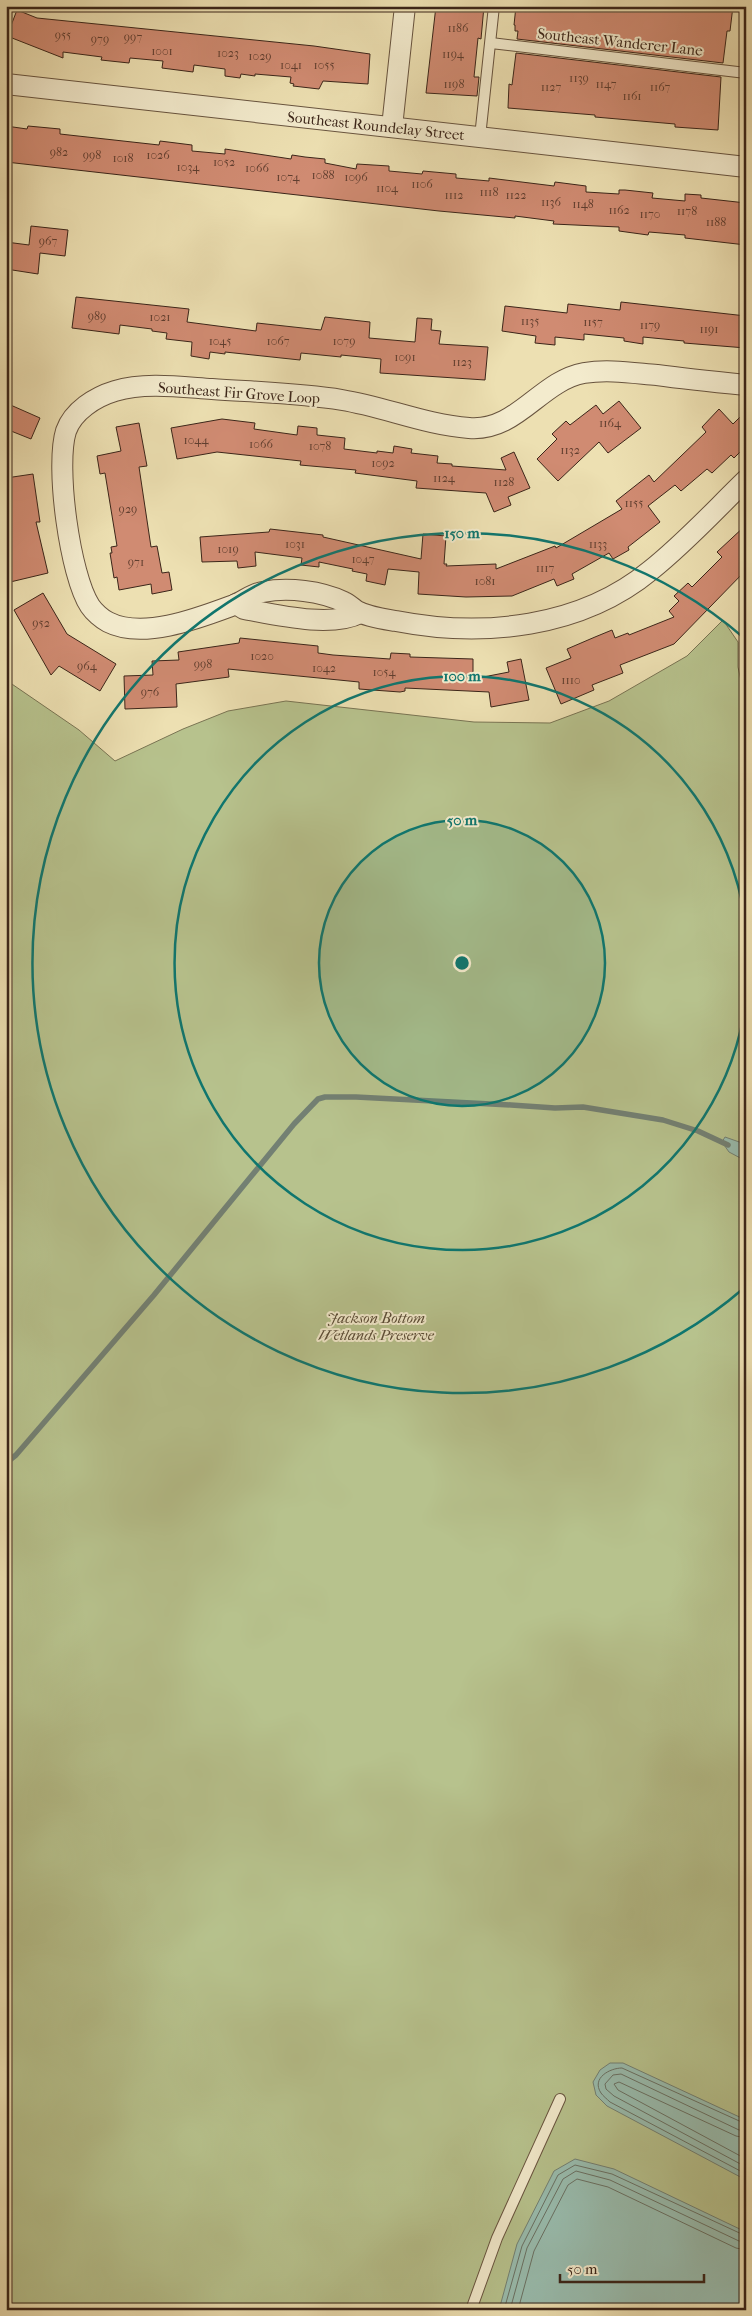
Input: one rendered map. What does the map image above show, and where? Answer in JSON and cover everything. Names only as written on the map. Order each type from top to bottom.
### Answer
[{"type":"street","points":[[392,127],[406,6]]},
{"type":"street","name":"Southeast Roundelay Street","points":[[6,84],[480,137],[745,161]]},
{"type":"street","name":"Southeast Fir Grove Loop","points":[[746,385],[617,371],[582,374],[558,382],[516,415],[496,425],[474,429],[442,425],[342,400],[266,392],[141,387],[117,390],[85,406],[67,430],[62,455],[62,495],[80,583],[91,608],[106,621],[126,629],[150,630],[236,604],[260,592],[290,590],[316,594],[344,602],[360,613],[398,622],[432,627],[484,629],[512,628],[548,620],[577,611],[616,594],[650,571],[746,480]]},
{"type":"lane","points":[[480,137],[494,6]]},
{"type":"lane","name":"Southeast Wanderer Lane","points":[[491,43],[746,73]]},
{"type":"lane","points":[[471,2310],[497,2238],[560,2099]]},
{"type":"green space","name":"Jackson Bottom Wetlands Preserve","points":[[723,620],[738,642],[738,667],[746,704],[746,2310],[6,2310],[6,680],[79,730],[115,761],[183,729],[228,711],[286,701],[474,722],[550,723],[609,701],[687,656]]},
{"type":"water","points":[[725,1137],[745,1144],[746,1161],[729,1152],[722,1142]]},
{"type":"water","points":[[610,2063],[623,2063],[746,2120],[746,2180],[607,2106],[596,2095],[593,2082],[600,2070]]},
{"type":"water","points":[[575,2159],[614,2169],[746,2232],[746,2310],[499,2310],[517,2244],[554,2171]]},
{"type":"building","points":[[436,6],[484,6],[481,39],[478,38],[474,77],[479,77],[477,96],[426,93]]},
{"type":"building","points":[[516,6],[733,6],[730,31],[727,31],[723,63],[517,39],[518,31],[515,31],[514,25]]},
{"type":"building","points":[[17,10],[37,18],[314,46],[370,54],[368,84],[323,81],[319,89],[293,86],[294,84],[290,83],[291,77],[241,74],[240,78],[225,76],[225,69],[194,65],[193,72],[162,68],[163,61],[130,58],[129,63],[101,60],[102,57],[63,52],[63,58],[7,36]]},
{"type":"building","points":[[516,53],[721,77],[718,130],[675,127],[675,124],[595,117],[595,115],[508,108],[509,84],[512,85]]},
{"type":"building","points":[[6,126],[27,129],[28,126],[60,129],[60,134],[159,145],[160,141],[192,145],[192,151],[225,154],[225,149],[291,159],[292,155],[325,159],[325,163],[356,169],[357,164],[389,166],[389,171],[422,174],[423,171],[456,174],[456,178],[489,181],[489,178],[554,186],[555,182],[586,186],[586,192],[619,194],[619,190],[625,190],[653,193],[652,198],[685,201],[685,194],[701,195],[701,198],[746,203],[746,245],[685,238],[685,235],[649,232],[648,235],[619,231],[619,227],[553,224],[554,221],[515,216],[515,218],[439,211],[6,162]]},
{"type":"building","points":[[31,226],[68,230],[65,256],[40,253],[38,274],[6,269],[6,242],[29,245]]},
{"type":"building","points":[[76,297],[189,309],[187,322],[256,331],[257,323],[321,330],[325,317],[370,322],[369,338],[415,342],[417,318],[432,319],[431,330],[441,331],[439,344],[488,347],[485,380],[380,373],[381,359],[341,355],[341,357],[301,353],[300,360],[225,352],[225,354],[210,352],[209,359],[191,356],[192,342],[166,339],[167,333],[152,331],[152,329],[120,325],[119,334],[72,328]]},
{"type":"building","points":[[621,302],[746,316],[746,348],[684,343],[684,341],[643,337],[643,344],[624,341],[624,338],[584,334],[584,340],[555,337],[555,345],[535,343],[536,336],[502,331],[505,306],[567,313],[568,304],[620,310]]},
{"type":"building","points":[[619,401],[641,428],[608,453],[599,442],[558,481],[537,459],[557,439],[552,434],[566,421],[570,425],[596,405],[603,414]]},
{"type":"building","points":[[6,403],[40,418],[31,439],[6,429]]},
{"type":"building","points":[[719,409],[733,424],[746,411],[746,446],[734,458],[731,455],[712,473],[707,469],[681,491],[675,485],[648,506],[660,522],[628,547],[629,550],[613,559],[609,553],[572,574],[574,579],[557,586],[554,579],[512,596],[466,597],[418,594],[419,572],[388,569],[385,585],[366,581],[367,574],[352,571],[353,569],[319,562],[319,567],[301,565],[302,558],[255,552],[256,566],[238,568],[237,561],[202,562],[200,537],[269,532],[270,529],[323,535],[323,537],[421,559],[423,534],[446,536],[444,564],[447,564],[446,566],[496,564],[496,569],[555,546],[556,548],[622,509],[616,501],[649,475],[654,482],[706,432],[702,427]]},
{"type":"building","points":[[222,419],[255,423],[254,429],[297,435],[298,426],[317,428],[317,435],[345,438],[344,449],[393,453],[394,446],[412,449],[411,453],[438,456],[437,463],[452,464],[452,466],[506,470],[501,458],[514,452],[530,488],[508,497],[511,505],[494,512],[486,493],[416,488],[417,481],[355,473],[356,470],[300,465],[301,461],[217,452],[177,459],[171,428]]},
{"type":"building","points":[[139,423],[147,466],[139,467],[151,547],[157,546],[162,573],[169,572],[172,590],[152,594],[151,584],[119,590],[117,577],[114,578],[110,553],[112,553],[111,547],[117,546],[105,473],[100,474],[97,456],[121,451],[116,427]]},
{"type":"building","points":[[33,474],[40,522],[36,522],[48,573],[6,583],[6,541],[9,540],[6,523],[6,478]]},
{"type":"building","points":[[746,525],[746,570],[674,644],[620,665],[623,673],[592,685],[594,690],[561,704],[546,668],[571,658],[567,649],[612,630],[615,638],[628,633],[629,635],[674,617],[669,611],[679,601],[674,596],[688,583],[692,587],[722,557],[717,552]]},
{"type":"building","points":[[43,593],[67,634],[116,664],[100,691],[59,666],[51,675],[14,610]]},
{"type":"building","points":[[240,638],[318,646],[318,653],[333,655],[390,659],[391,653],[410,654],[410,657],[473,659],[473,679],[509,672],[507,662],[521,659],[529,700],[491,707],[489,692],[405,688],[405,691],[400,692],[359,689],[359,682],[228,669],[229,677],[176,684],[177,707],[125,709],[124,676],[153,675],[152,661],[179,660],[178,652],[239,643]]},
{"type":"waterway","points":[[6,1463],[16,1455],[154,1295],[294,1124],[318,1099],[325,1097],[356,1097],[555,1108],[583,1107],[663,1120],[698,1131],[728,1145]]}]
